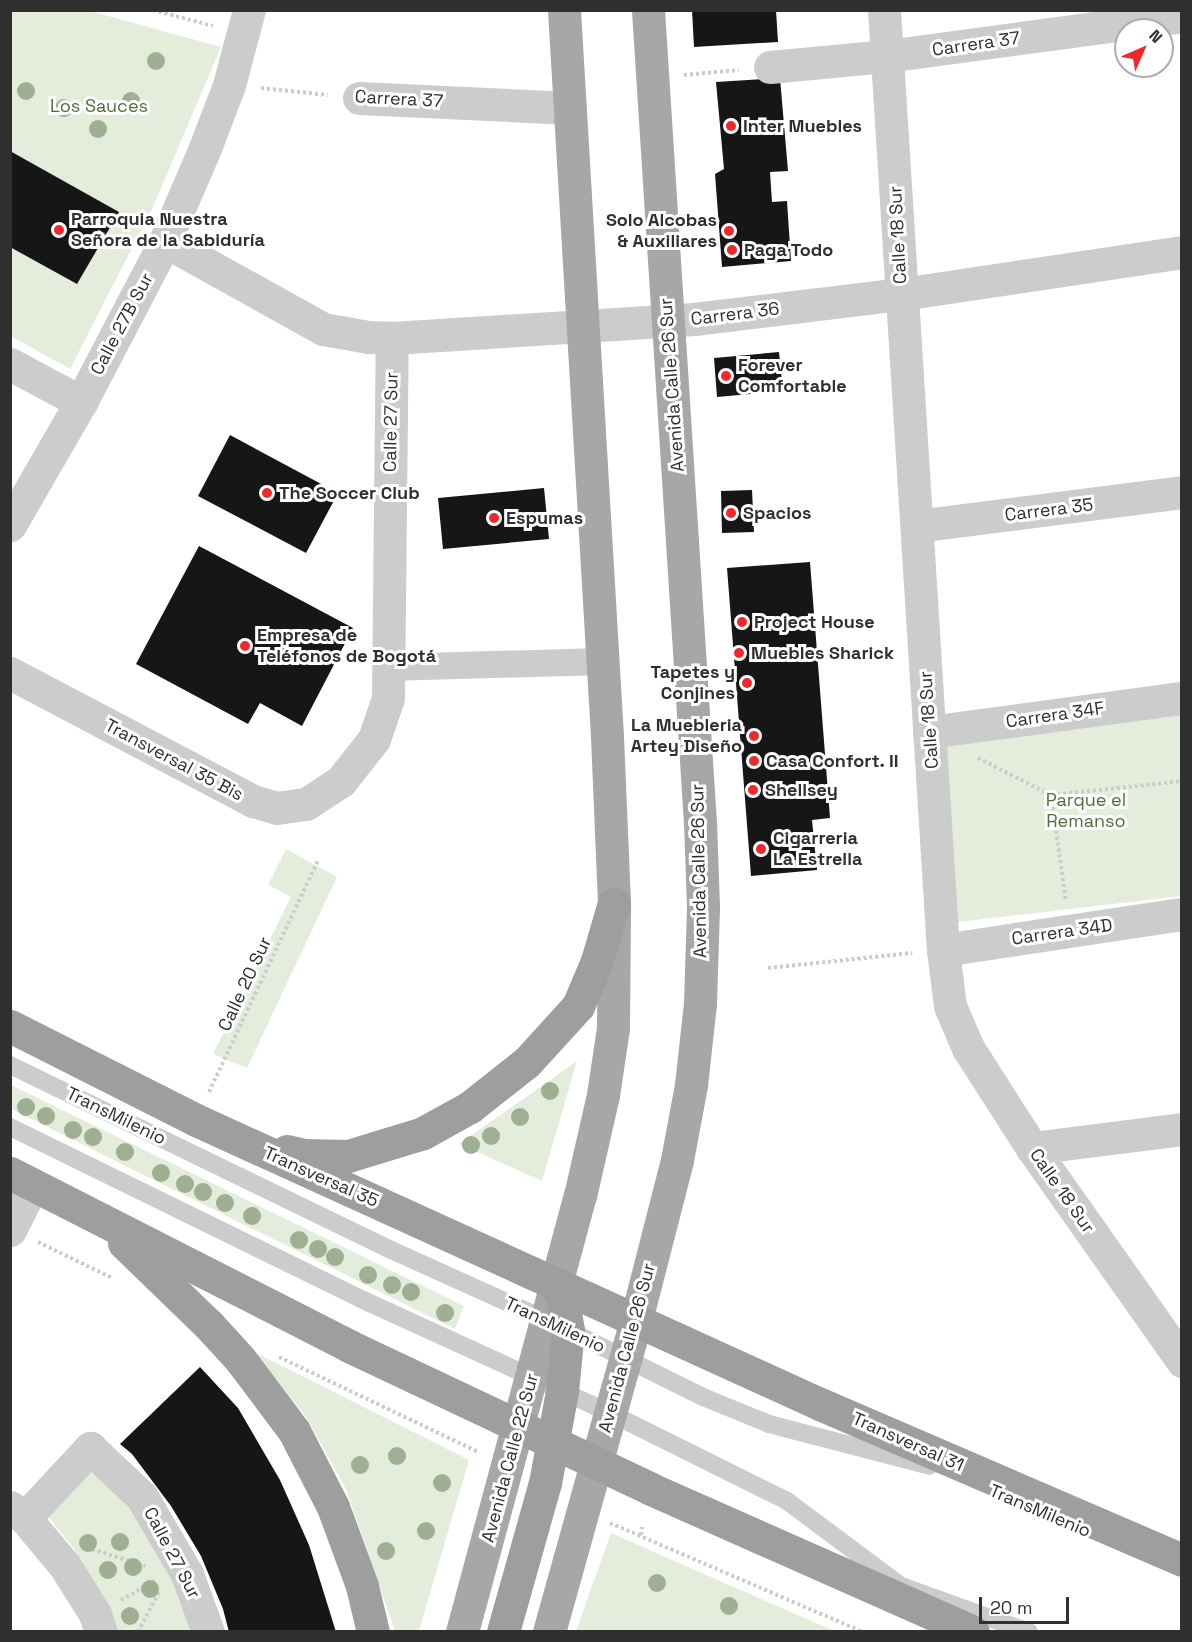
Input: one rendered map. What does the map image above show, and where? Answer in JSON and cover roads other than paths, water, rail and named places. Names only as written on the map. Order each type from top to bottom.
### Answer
[{"type":"highway","points":[[246,1143],[305,1155],[348,1156],[423,1133],[470,1107],[527,1062],[578,1006],[597,962],[614,903]]},
{"type":"highway","name":"Transversal 35","points":[[10,1026],[196,1120],[636,1320]]},
{"type":"highway","points":[[22,1179],[349,1346],[755,1537],[973,1632]]},
{"type":"highway","points":[[97,1218],[208,1324],[240,1359],[294,1431],[333,1507],[363,1586],[373,1632]]},
{"type":"highway","points":[[503,1632],[554,1443],[562,1391],[558,1325],[563,1301],[556,1284]]},
{"type":"highway","name":"Transversal 31","points":[[636,1320],[820,1404],[1182,1560]]},
{"type":"main road","points":[[556,1284],[595,1136],[609,1062],[615,989],[614,903],[603,661],[564,10]]},
{"type":"main road","name":"Avenida Calle 26 Sur","points":[[549,1632],[636,1320],[677,1161],[691,1085],[702,951],[700,823],[648,10]]},
{"type":"main road","name":"Avenida Calle 22 Sur","points":[[462,1632],[532,1377],[558,1325]]},
{"type":"street","name":"Calle 27B Sur","points":[[10,525],[81,402],[165,241],[206,148],[229,85],[249,10]]},
{"type":"street","name":"Calle 18 Sur","points":[[884,10],[943,950],[950,1006],[968,1048],[1032,1148],[1178,1350]]},
{"type":"street","name":"Carrera 37","points":[[770,67],[887,56],[1182,16]]},
{"type":"street","name":"Carrera 37","points":[[359,98],[570,108]]},
{"type":"street","name":"Carrera 36","points":[[165,241],[323,328],[360,336],[392,338],[668,321],[902,294],[1182,252]]},
{"type":"street","name":"Calle 27 Sur","points":[[341,781],[374,739],[388,698],[392,338]]},
{"type":"street","points":[[10,364],[81,402]]},
{"type":"street","name":"Carrera 35","points":[[917,526],[1182,492]]},
{"type":"street","points":[[388,667],[603,661]]},
{"type":"street","name":"Transversal 35 Bis","points":[[10,673],[253,801],[277,808],[306,804],[341,781]]},
{"type":"street","name":"Carrera 34F","points":[[929,732],[1182,698]]},
{"type":"street","name":"Carrera 34D","points":[[943,950],[1182,914]]},
{"type":"street","points":[[1032,1148],[1182,1130]]},
{"type":"street","points":[[10,1230],[22,1179]]},
{"type":"street","name":"Calle 27 Sur","points":[[18,1513],[90,1448],[142,1497],[176,1570],[203,1611],[208,1632]]},
{"type":"street","points":[[18,1513],[65,1566],[98,1623]]},
{"type":"lane","name":"TransMilenio","points":[[10,1065],[389,1249],[558,1325],[703,1397],[769,1424],[937,1467],[1182,1571]]},
{"type":"lane","points":[[10,1127],[361,1299],[610,1413],[787,1501],[901,1586],[1029,1632]]},
{"type":"place","name":"Inter Muebles","points":[[731,126]]},
{"type":"place","name":"Parroquia Nuestra Señora de la Sabiduría","points":[[59,230]]},
{"type":"place","name":"Solo Alcobas & Auxiliares","points":[[729,231]]},
{"type":"place","name":"Paga Todo","points":[[732,250]]},
{"type":"place","name":"Forever Comfortable","points":[[726,376]]},
{"type":"place","name":"The Soccer Club","points":[[267,493]]},
{"type":"place","name":"Spacios","points":[[731,513]]},
{"type":"place","name":"Espumas","points":[[494,518]]},
{"type":"place","name":"Project House","points":[[742,622]]},
{"type":"place","name":"Empresa de Teléfonos de Bogotá","points":[[245,646]]},
{"type":"place","name":"Muebles Sharick","points":[[739,653]]},
{"type":"place","name":"Tapetes y Conjines","points":[[747,683]]},
{"type":"place","name":"La Muebleria Artey Diseño","points":[[754,736]]},
{"type":"place","name":"Casa Confort. II","points":[[754,761]]},
{"type":"place","name":"Shellsey","points":[[753,790]]},
{"type":"place","name":"Cigarreria La Estrella","points":[[761,849]]},
{"type":"park label","name":"Los Sauces","points":[[99,106]]},
{"type":"park label","name":"Parque el Remanso","points":[[1086,811]]}]
